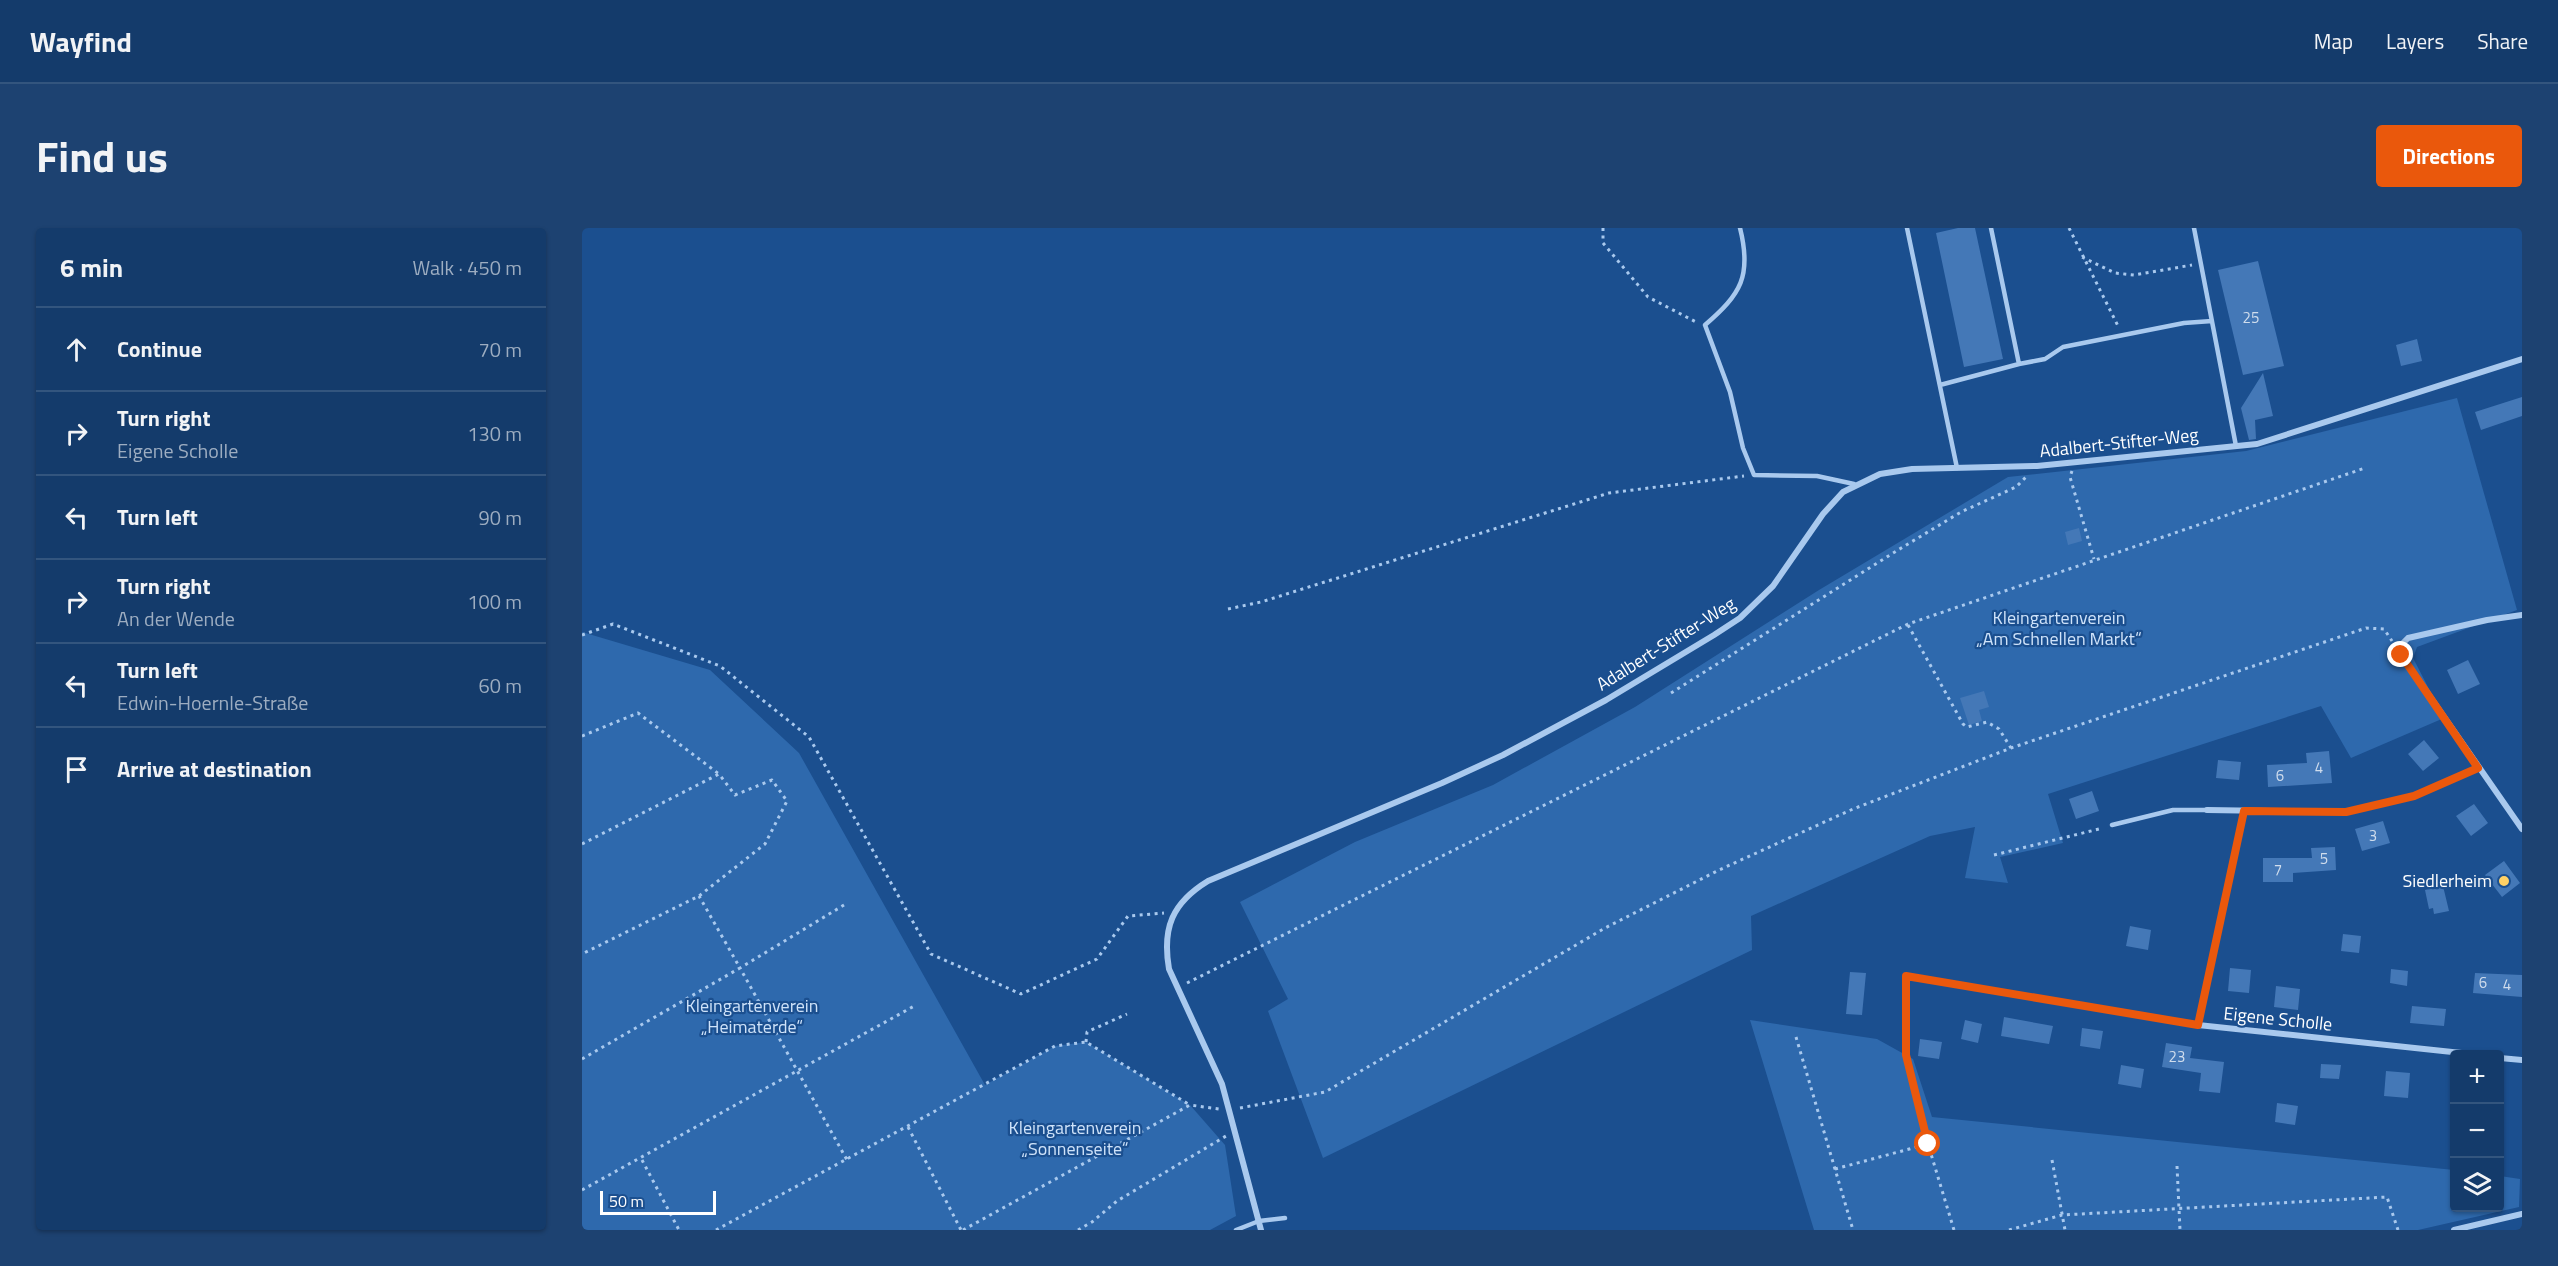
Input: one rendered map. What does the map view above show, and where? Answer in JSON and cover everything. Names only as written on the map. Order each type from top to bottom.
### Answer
[{"type":"street","name":"Adalbert-Stifter-Weg","points":[[1262,1230],[1213,1062],[1176,988],[1166,949],[1168,930],[1175,912],[1184,898],[1208,881],[1442,783],[1503,754],[1606,700],[1714,635],[1758,602],[1785,570],[1823,514],[1843,492],[1854,484],[1880,474],[1912,469],[2037,466],[2257,444],[2522,359]]},
{"type":"street","points":[[2522,615],[2487,620],[2408,638],[2402,644],[2401,655],[2522,829]]},
{"type":"street","points":[[2207,810],[2346,812],[2414,796],[2478,768]]},
{"type":"street","name":"Eigene Scholle","points":[[1906,976],[2198,1025],[2450,1052]]},
{"type":"street","points":[[2504,1058],[2522,1060]]},
{"type":"street","points":[[2454,1230],[2522,1214]]},
{"type":"lane","points":[[1740,228],[1745,274],[1730,303],[1705,325],[1730,392],[1743,448],[1754,475],[1816,476],[1854,484]]},
{"type":"lane","points":[[1907,228],[1957,468]]},
{"type":"lane","points":[[1991,228],[2019,364]]},
{"type":"lane","points":[[2194,228],[2236,446]]},
{"type":"lane","points":[[1940,386],[2045,359],[2063,347],[2184,323],[2212,321]]},
{"type":"lane","points":[[2112,825],[2173,810],[2207,810]]},
{"type":"lane","points":[[1236,1230],[1259,1221],[1285,1218]]},
{"type":"path","points":[[1603,228],[1603,243],[1648,297],[1690,320],[1705,325]]},
{"type":"path","points":[[2068,228],[2123,335]]},
{"type":"path","points":[[2082,257],[2115,273],[2134,275],[2202,263]]},
{"type":"path","points":[[1671,693],[1952,518],[2016,487],[2037,466]]},
{"type":"path","points":[[1176,988],[1643,758],[1908,624],[2365,468]]},
{"type":"path","points":[[1228,609],[1261,602],[1609,493],[1754,475]]},
{"type":"path","points":[[2070,477],[2094,559]]},
{"type":"path","points":[[582,635],[613,624],[720,666],[809,737],[931,954],[1021,994],[1097,959],[1128,916],[1175,912]]},
{"type":"path","points":[[1908,624],[1963,724],[1968,727],[1988,722],[1999,729],[2011,748]]},
{"type":"path","points":[[1228,1110],[1325,1092],[1605,928],[1719,870],[1853,809],[2011,748],[2366,628],[2384,629],[2401,655]]},
{"type":"path","points":[[582,736],[638,713],[720,774],[735,795],[772,780],[787,801],[765,844],[699,896],[582,954]]},
{"type":"path","points":[[582,844],[720,774]]},
{"type":"path","points":[[2198,1025],[2244,811]]},
{"type":"path","points":[[1994,855],[2112,825]]},
{"type":"path","points":[[699,896],[847,1160]]},
{"type":"path","points":[[582,1059],[741,968],[844,905]]},
{"type":"path","points":[[1906,976],[1906,1055],[1928,1144],[1954,1230]]},
{"type":"path","points":[[582,1190],[916,1005]]},
{"type":"path","points":[[1086,1042],[1087,1032],[1127,1014]]},
{"type":"path","points":[[1796,1037],[1852,1230]]},
{"type":"path","points":[[716,1230],[1055,1046],[1086,1042],[1190,1105],[1219,1110]]},
{"type":"path","points":[[908,1127],[962,1230],[1190,1105]]},
{"type":"path","points":[[1078,1230],[1092,1222],[1117,1201],[1235,1131]]},
{"type":"path","points":[[1835,1169],[1928,1144]]},
{"type":"path","points":[[641,1159],[679,1230]]},
{"type":"path","points":[[2052,1160],[2065,1230]]},
{"type":"path","points":[[2177,1166],[2180,1230]]},
{"type":"path","points":[[2008,1230],[2062,1215],[2387,1197],[2398,1230]]},
{"type":"green space","name":"Kleingartenverein „Am Schnellen Markt“","points":[[2457,398],[2517,610],[2417,647],[2413,658],[2444,718],[2351,758],[2321,706],[2048,794],[2063,843],[2000,857],[2008,883],[1965,878],[1975,827],[1930,836],[1751,916],[1752,950],[1323,1158],[1268,1011],[1288,999],[1240,902],[1355,842],[1493,785],[1635,707],[1819,590],[2008,477],[2246,451]]},
{"type":"green space","name":"Kleingartenverein „Heimaterde“","points":[[582,632],[710,670],[799,753],[985,1085],[1055,1046],[1086,1042],[1190,1105],[1225,1145],[1236,1216],[1210,1230],[582,1230]]},
{"type":"green space","points":[[1750,1020],[1877,1039],[1913,1059],[1932,1117],[2450,1170],[2450,1212],[2497,1212],[2418,1230],[1814,1230]]},
{"type":"green space","points":[[2504,1177],[2520,1179],[2519,1207],[2504,1210]]},
{"type":"building","points":[[1958,228],[1975,228],[2003,359],[1964,367],[1936,233]]},
{"type":"building","points":[[2258,261],[2284,366],[2243,375],[2218,270]]},
{"type":"building","points":[[2417,339],[2422,361],[2401,366],[2396,345]]},
{"type":"building","points":[[2263,373],[2273,416],[2255,420],[2256,439],[2249,440],[2241,408]]},
{"type":"building","points":[[2522,397],[2522,416],[2481,430],[2475,412]]},
{"type":"building","points":[[2079,528],[2082,541],[2068,545],[2065,532]]},
{"type":"building","points":[[2468,660],[2480,684],[2458,694],[2447,670]]},
{"type":"building","points":[[1984,691],[1989,707],[1979,710],[1982,721],[1969,725],[1960,698]]},
{"type":"building","points":[[2424,740],[2439,758],[2423,771],[2408,754]]},
{"type":"building","points":[[2329,751],[2332,783],[2268,787],[2267,765],[2307,763],[2306,753]]},
{"type":"building","points":[[2218,760],[2241,762],[2239,780],[2216,778]]},
{"type":"building","points":[[2092,791],[2099,811],[2076,819],[2069,799]]},
{"type":"building","points":[[2474,804],[2488,823],[2471,836],[2456,816]]},
{"type":"building","points":[[2383,821],[2390,843],[2362,851],[2355,829]]},
{"type":"building","points":[[2335,847],[2336,870],[2293,873],[2293,882],[2263,882],[2263,858],[2312,858],[2311,848]]},
{"type":"building","points":[[2504,861],[2520,883],[2502,897],[2485,875]]},
{"type":"building","points":[[2443,886],[2449,911],[2434,914],[2433,908],[2429,909],[2425,890]]},
{"type":"building","points":[[2130,926],[2151,930],[2148,950],[2126,946]]},
{"type":"building","points":[[2343,934],[2361,936],[2359,953],[2341,951]]},
{"type":"building","points":[[2230,968],[2251,970],[2249,993],[2228,991]]},
{"type":"building","points":[[2391,969],[2408,971],[2407,986],[2390,983]]},
{"type":"building","points":[[1850,972],[1866,973],[1862,1015],[1846,1014]]},
{"type":"building","points":[[2475,973],[2522,975],[2522,997],[2473,993]]},
{"type":"building","points":[[2276,986],[2300,989],[2298,1010],[2274,1007]]},
{"type":"building","points":[[2412,1006],[2446,1009],[2444,1026],[2410,1023]]},
{"type":"building","points":[[2004,1017],[2053,1026],[2049,1044],[2001,1036]]},
{"type":"building","points":[[1965,1020],[1982,1024],[1978,1043],[1961,1039]]},
{"type":"building","points":[[2082,1028],[2103,1031],[2100,1049],[2080,1046]]},
{"type":"building","points":[[1920,1039],[1942,1042],[1939,1059],[1918,1056]]},
{"type":"building","points":[[2166,1043],[2192,1047],[2190,1058],[2224,1062],[2220,1093],[2199,1091],[2201,1073],[2162,1067]]},
{"type":"building","points":[[2321,1064],[2341,1065],[2339,1079],[2320,1078]]},
{"type":"building","points":[[2121,1065],[2144,1069],[2141,1088],[2118,1084]]},
{"type":"building","points":[[2386,1071],[2410,1073],[2408,1098],[2384,1096]]},
{"type":"building","points":[[2277,1103],[2298,1106],[2295,1125],[2275,1122]]},
{"type":"place","name":"Siedlerheim","points":[[2504,881]]},
{"type":"route","points":[[1928,1144],[1906,1055],[1906,976],[2198,1025],[2244,811],[2346,812],[2414,796],[2478,768],[2401,655]]},
{"type":"park label","name":"Kleingartenverein „Sonnenseite“","points":[[1075,1138]]}]
